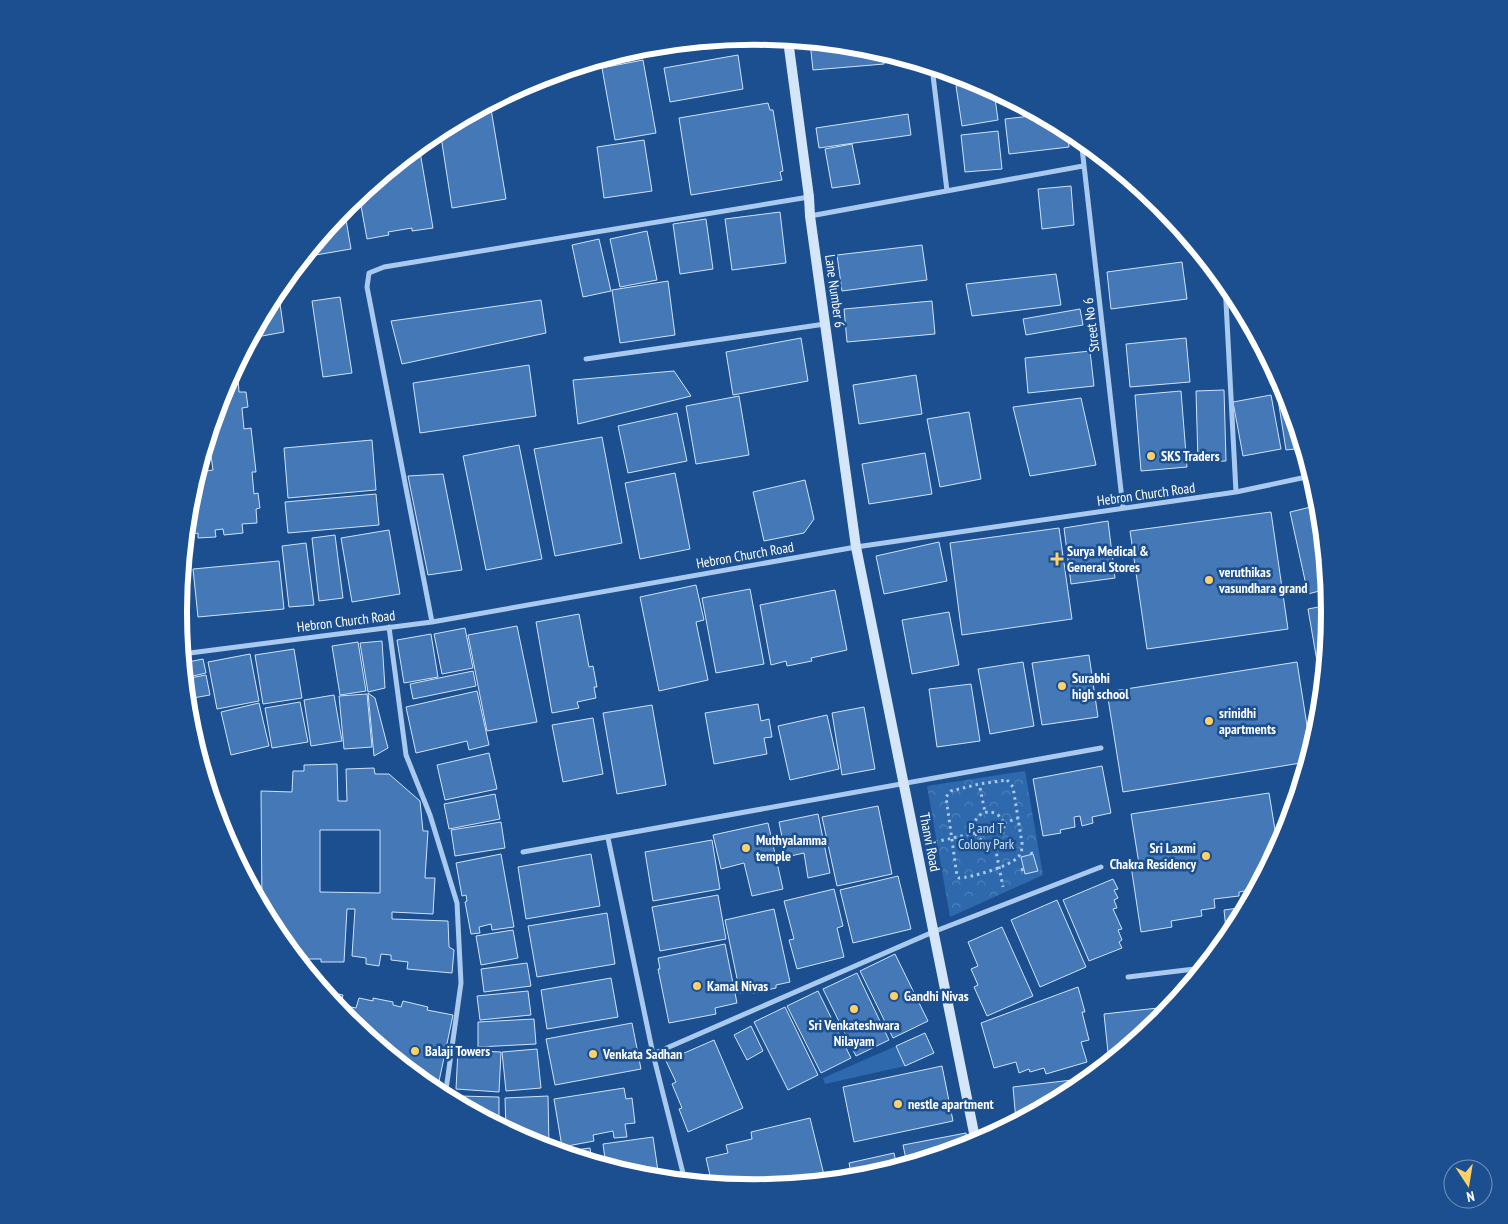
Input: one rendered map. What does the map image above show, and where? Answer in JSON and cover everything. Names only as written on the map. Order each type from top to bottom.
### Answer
[{"type":"street","name":"Lane Number 6","points":[[789,46],[810,216],[856,547]]},
{"type":"street","points":[[933,74],[947,191]]},
{"type":"street","name":"Street No 6","points":[[1082,150],[1123,508]]},
{"type":"street","points":[[810,216],[1083,166]]},
{"type":"street","points":[[432,622],[367,287],[368,273],[384,267],[809,197]]},
{"type":"street","points":[[1226,298],[1236,492]]},
{"type":"street","points":[[586,359],[826,324]]},
{"type":"street","name":"Hebron Church Road","points":[[188,653],[432,622],[856,547],[1236,492],[1305,477]]},
{"type":"street","name":"Thanvi Road","points":[[856,547],[974,1135]]},
{"type":"street","points":[[389,627],[406,755],[430,815],[457,903],[461,983],[446,1088]]},
{"type":"street","points":[[523,852],[1100,748]]},
{"type":"street","points":[[608,838],[653,1054],[683,1174]]},
{"type":"street","points":[[653,1054],[933,932],[1101,867]]},
{"type":"street","points":[[1128,977],[1194,969]]},
{"type":"path","points":[[978,778],[985,812]]},
{"type":"path","points":[[1007,780],[1013,787],[1018,818],[1022,851],[1014,862],[959,878],[957,876],[947,794],[951,791],[979,784],[1007,780]]},
{"type":"path","points":[[985,812],[1000,816],[1004,823],[1004,830],[1000,837],[994,841],[983,841],[975,833],[977,818],[985,812]]},
{"type":"path","points":[[1004,823],[1018,818]]},
{"type":"path","points":[[917,846],[975,833]]},
{"type":"path","points":[[994,841],[1004,893]]},
{"type":"green space","name":"P and T Colony Park","points":[[1025,771],[1043,875],[950,917],[927,786]]},
{"type":"green space","points":[[896,1046],[905,1066],[825,1084],[823,1078]]},
{"type":"building","points":[[811,48],[884,60],[884,64],[813,70]]},
{"type":"building","points":[[738,55],[743,89],[670,102],[664,68]]},
{"type":"building","points":[[643,60],[656,133],[615,140],[602,68]]},
{"type":"building","points":[[963,85],[995,99],[998,120],[962,126],[956,86]]},
{"type":"building","points":[[768,103],[770,110],[773,110],[783,171],[780,172],[782,180],[691,195],[679,118]]},
{"type":"building","points":[[491,110],[506,199],[452,208],[441,139]]},
{"type":"building","points":[[908,114],[911,135],[819,148],[816,128]]},
{"type":"building","points":[[1029,116],[1068,141],[1069,147],[1009,154],[1005,119]]},
{"type":"building","points":[[998,131],[1002,169],[965,172],[961,135]]},
{"type":"building","points":[[644,140],[652,191],[604,198],[597,147]]},
{"type":"building","points":[[852,144],[860,184],[832,188],[825,149]]},
{"type":"building","points":[[420,154],[433,228],[412,231],[412,228],[388,232],[389,235],[367,239],[361,204]]},
{"type":"building","points":[[1071,186],[1074,225],[1042,229],[1038,189]]},
{"type":"building","points":[[780,212],[786,263],[732,270],[725,219]]},
{"type":"building","points":[[346,219],[351,249],[314,255]]},
{"type":"building","points":[[706,219],[713,269],[680,274],[673,224]]},
{"type":"building","points":[[647,231],[657,280],[620,287],[610,239]]},
{"type":"building","points":[[599,239],[611,291],[583,297],[572,245]]},
{"type":"building","points":[[922,245],[927,280],[842,291],[837,255]]},
{"type":"building","points":[[1182,262],[1187,299],[1111,309],[1107,272]]},
{"type":"building","points":[[1056,274],[1061,305],[972,316],[966,284]]},
{"type":"building","points":[[668,281],[675,335],[620,343],[612,290]]},
{"type":"building","points":[[340,297],[352,373],[323,377],[312,301]]},
{"type":"building","points":[[541,300],[546,333],[402,364],[391,321]]},
{"type":"building","points":[[932,301],[935,334],[847,342],[844,309]]},
{"type":"building","points":[[280,302],[284,332],[258,337]]},
{"type":"building","points":[[1080,309],[1083,325],[1026,335],[1023,319]]},
{"type":"building","points":[[801,338],[808,381],[733,395],[726,352]]},
{"type":"building","points":[[1186,338],[1190,382],[1130,387],[1126,344]]},
{"type":"building","points":[[1090,351],[1094,386],[1028,393],[1025,358]]},
{"type":"building","points":[[529,365],[536,416],[420,433],[413,383]]},
{"type":"building","points":[[674,371],[691,396],[578,424],[573,380]]},
{"type":"building","points":[[916,375],[922,414],[859,424],[853,385]]},
{"type":"building","points":[[237,378],[239,392],[246,392],[248,407],[242,408],[244,429],[251,428],[256,472],[252,472],[254,494],[258,493],[260,508],[256,509],[257,523],[242,524],[243,533],[224,535],[223,529],[215,530],[216,537],[198,538],[198,533],[193,534],[205,471],[213,470],[210,451]]},
{"type":"building","points":[[1224,390],[1226,461],[1198,462],[1196,391]]},
{"type":"building","points":[[1181,391],[1187,467],[1141,471],[1135,395]]},
{"type":"building","points":[[1277,393],[1297,449],[1286,450]]},
{"type":"building","points":[[1271,395],[1281,449],[1243,456],[1233,402]]},
{"type":"building","points":[[739,396],[749,455],[696,464],[686,406]]},
{"type":"building","points":[[1081,398],[1096,465],[1030,476],[1013,407]]},
{"type":"building","points":[[969,412],[981,479],[940,487],[927,419]]},
{"type":"building","points":[[677,413],[687,461],[628,473],[618,426]]},
{"type":"building","points":[[602,437],[622,543],[555,556],[534,449]]},
{"type":"building","points":[[372,440],[376,490],[288,498],[284,448]]},
{"type":"building","points":[[519,445],[542,559],[486,570],[463,456]]},
{"type":"building","points":[[925,453],[932,494],[869,504],[862,464]]},
{"type":"building","points":[[675,473],[690,549],[640,559],[625,483]]},
{"type":"building","points":[[443,474],[462,570],[428,575],[408,476]]},
{"type":"building","points":[[805,480],[814,519],[804,533],[764,541],[753,492]]},
{"type":"building","points":[[376,494],[379,525],[288,533],[285,502]]},
{"type":"building","points":[[1311,507],[1316,538],[1320,591],[1308,594],[1290,512]]},
{"type":"building","name":"veruthikas vasundhara grand","points":[[1271,512],[1288,629],[1147,649],[1130,531]]},
{"type":"building","points":[[1108,521],[1115,578],[1071,584],[1064,528]]},
{"type":"building","points":[[1059,528],[1072,619],[962,635],[950,543]]},
{"type":"building","points":[[389,530],[400,594],[352,602],[341,538]]},
{"type":"building","points":[[335,535],[343,598],[319,601],[312,538]]},
{"type":"building","points":[[939,542],[947,581],[884,594],[876,556]]},
{"type":"building","points":[[306,543],[314,605],[289,607],[282,546]]},
{"type":"building","points":[[279,561],[284,609],[198,617],[193,569]]},
{"type":"building","points":[[696,585],[704,620],[696,622],[708,680],[659,691],[640,597]]},
{"type":"building","points":[[750,589],[764,664],[716,673],[702,598]]},
{"type":"building","points":[[835,590],[847,650],[811,658],[812,661],[787,666],[786,661],[771,665],[760,605]]},
{"type":"building","points":[[1321,607],[1318,667],[1308,609]]},
{"type":"building","points":[[949,612],[959,665],[912,674],[902,620]]},
{"type":"building","points":[[579,614],[589,667],[593,666],[597,687],[594,687],[596,698],[577,702],[579,708],[552,713],[536,622]]},
{"type":"building","points":[[517,626],[537,722],[487,731],[468,635]]},
{"type":"building","points":[[465,628],[473,668],[442,674],[434,634]]},
{"type":"building","points":[[431,634],[438,677],[404,683],[397,640]]},
{"type":"building","points":[[382,641],[385,688],[368,692],[360,643]]},
{"type":"building","points":[[358,642],[366,691],[340,695],[332,646]]},
{"type":"building","points":[[294,649],[302,698],[263,704],[255,655]]},
{"type":"building","points":[[250,654],[259,701],[217,709],[208,662]]},
{"type":"building","points":[[1089,655],[1098,717],[1042,725],[1032,663]]},
{"type":"building","points":[[203,659],[206,673],[191,677],[189,662]]},
{"type":"building","points":[[1023,662],[1034,726],[990,734],[978,669]]},
{"type":"building","name":"srinidhi apartments","points":[[1297,662],[1308,732],[1301,763],[1123,792],[1107,692]]},
{"type":"building","points":[[473,671],[476,686],[413,699],[410,684]]},
{"type":"building","points":[[206,675],[210,695],[194,698],[191,678]]},
{"type":"building","points":[[971,684],[980,741],[937,747],[929,689]]},
{"type":"building","points":[[477,691],[489,745],[469,750],[467,741],[416,753],[406,707]]},
{"type":"building","points":[[368,693],[375,698],[388,748],[374,756]]},
{"type":"building","points":[[367,694],[372,747],[344,749],[339,696]]},
{"type":"building","points":[[334,695],[342,741],[311,746],[304,700]]},
{"type":"building","points":[[300,702],[308,742],[272,748],[265,708]]},
{"type":"building","points":[[259,703],[269,746],[231,755],[221,712]]},
{"type":"building","points":[[758,704],[761,721],[769,719],[772,737],[764,738],[767,754],[714,764],[705,713]]},
{"type":"building","points":[[652,705],[666,785],[617,794],[603,713]]},
{"type":"building","points":[[864,707],[875,769],[842,775],[832,713]]},
{"type":"building","points":[[827,715],[839,769],[790,780],[778,726]]},
{"type":"building","points":[[593,718],[603,774],[563,782],[552,725]]},
{"type":"building","points":[[489,753],[497,789],[445,800],[437,765]]},
{"type":"building","points":[[337,764],[338,801],[347,801],[346,769],[374,768],[375,774],[389,774],[420,801],[423,831],[428,831],[425,878],[435,878],[433,914],[392,912],[392,919],[448,921],[449,947],[454,950],[452,973],[407,969],[408,962],[391,960],[391,955],[381,954],[379,966],[366,964],[366,958],[352,956],[355,909],[347,909],[344,962],[321,962],[321,959],[306,959],[307,956],[303,956],[262,894],[261,791],[292,792],[293,771],[304,771],[304,765]],"holes":[[[320,830],[380,830],[380,893],[320,892]]]},
{"type":"building","points":[[1102,766],[1111,813],[1092,817],[1093,823],[1082,826],[1080,816],[1074,817],[1075,827],[1060,830],[1061,833],[1043,836],[1033,779]]},
{"type":"building","name":"Sri Laxmi Chakra Residency","points":[[1269,793],[1276,834],[1248,890],[1239,892],[1239,896],[1214,899],[1215,908],[1201,910],[1202,916],[1171,921],[1172,927],[1141,932],[1131,866],[1139,864],[1131,814]]},
{"type":"building","points":[[495,794],[500,819],[449,829],[444,804]]},
{"type":"building","points":[[878,806],[892,874],[837,886],[822,817]]},
{"type":"building","points":[[818,814],[830,873],[808,878],[804,853],[786,857],[779,822]]},
{"type":"building","points":[[501,822],[505,848],[455,856],[451,830]]},
{"type":"building","points":[[768,823],[783,889],[752,896],[744,863],[721,869],[713,835]]},
{"type":"building","points":[[712,840],[720,889],[653,901],[645,852]]},
{"type":"building","points":[[501,854],[514,927],[492,930],[491,924],[479,927],[480,933],[471,934],[465,902],[467,901],[466,895],[462,896],[456,863]]},
{"type":"building","points":[[591,854],[600,906],[526,919],[518,867]]},
{"type":"building","points":[[1033,854],[1038,871],[1025,874],[1021,857]]},
{"type":"building","points":[[898,876],[911,929],[853,943],[840,890]]},
{"type":"building","points":[[1113,879],[1118,889],[1114,890],[1118,898],[1114,900],[1117,908],[1113,909],[1122,929],[1118,930],[1122,940],[1119,942],[1122,948],[1089,961],[1063,900]]},
{"type":"building","points":[[834,889],[843,926],[837,928],[844,957],[797,969],[789,940],[794,939],[784,901]]},
{"type":"building","points":[[718,895],[726,939],[660,951],[652,907]]},
{"type":"building","points":[[1057,900],[1086,967],[1040,987],[1011,920]]},
{"type":"building","points":[[1237,908],[1226,926],[1224,910]]},
{"type":"building","points":[[774,909],[790,982],[776,985],[776,988],[753,993],[752,990],[740,993],[725,920]]},
{"type":"building","points":[[607,913],[615,964],[537,977],[528,926]]},
{"type":"building","points":[[1002,927],[1033,996],[987,1016],[974,987],[978,985],[971,969],[978,966],[968,942]]},
{"type":"building","points":[[513,930],[518,958],[481,965],[476,936]]},
{"type":"building","name":"Kamal Nivas","points":[[725,944],[737,1003],[715,1008],[716,1014],[669,1023],[658,969],[660,969],[658,958]]},
{"type":"building","name":"Gandhi Nivas","points":[[895,954],[928,1021],[893,1038],[860,971]]},
{"type":"building","points":[[527,963],[531,986],[484,992],[481,969]]},
{"type":"building","name":"Sri Venkateshwara Nilayam","points":[[857,973],[889,1040],[856,1056],[823,989]]},
{"type":"building","points":[[611,978],[618,1017],[547,1029],[541,990]]},
{"type":"building","points":[[1078,987],[1085,1012],[1082,1012],[1089,1040],[1081,1042],[1087,1062],[1046,1074],[1044,1068],[1030,1072],[1029,1069],[1019,1073],[1016,1062],[994,1068],[981,1023]]},
{"type":"building","points":[[528,991],[531,1015],[480,1020],[477,996]]},
{"type":"building","points":[[818,991],[851,1058],[821,1073],[787,1006]]},
{"type":"building","name":"Balaji Towers","points":[[335,993],[343,995],[342,1001]]},
{"type":"building","name":"Balaji Towers","points":[[359,998],[373,1001],[373,998],[393,1002],[393,1005],[401,1007],[403,1001],[428,1007],[427,1010],[453,1015],[439,1083],[380,1038],[347,1006],[356,1008]]},
{"type":"building","points":[[785,1007],[818,1075],[788,1090],[754,1022]]},
{"type":"building","points":[[1158,1008],[1155,1013],[1108,1054],[1104,1014]]},
{"type":"building","points":[[534,1019],[536,1044],[478,1047],[478,1022]]},
{"type":"building","name":"Venkata Sadhan","points":[[632,1023],[641,1069],[555,1085],[546,1039]]},
{"type":"building","points":[[751,1026],[763,1051],[747,1060],[734,1035]]},
{"type":"building","points":[[925,1033],[934,1053],[905,1066],[896,1046]]},
{"type":"building","points":[[714,1040],[743,1108],[688,1132],[679,1109],[682,1108],[672,1084],[676,1082],[666,1061]]},
{"type":"building","points":[[537,1049],[541,1088],[506,1091],[502,1052]]},
{"type":"building","points":[[458,1050],[501,1052],[499,1092],[456,1089]]},
{"type":"building","name":"nestle apartment","points":[[942,1066],[953,1121],[854,1142],[843,1087]]},
{"type":"building","points":[[1074,1080],[1015,1115],[1013,1087]]},
{"type":"building","points":[[624,1088],[626,1099],[632,1098],[635,1123],[625,1124],[627,1137],[614,1138],[613,1131],[593,1135],[594,1141],[565,1146],[562,1145],[554,1099]]},
{"type":"building","points":[[459,1096],[499,1097],[499,1119]]},
{"type":"building","points":[[548,1096],[549,1140],[506,1122],[505,1098]]},
{"type":"building","points":[[810,1118],[824,1174],[754,1179],[710,1177],[706,1158],[728,1153],[726,1145],[752,1139],[751,1132]]},
{"type":"building","points":[[966,1133],[967,1137],[906,1158],[903,1145]]},
{"type":"building","points":[[653,1137],[658,1170],[605,1159],[603,1144]]},
{"type":"building","points":[[590,1148],[591,1155],[575,1150]]},
{"type":"building","points":[[894,1153],[896,1161],[850,1170],[849,1163]]},
{"type":"place","name":"SKS Traders","points":[[1151,456]]},
{"type":"place","name":"Surya Medical & General Stores","points":[[1057,559]]},
{"type":"place","name":"veruthikas vasundhara grand","points":[[1209,580]]},
{"type":"place","name":"Surabhi high school","points":[[1062,686]]},
{"type":"place","name":"srinidhi apartments","points":[[1209,721]]},
{"type":"place","name":"Muthyalamma temple","points":[[746,848]]},
{"type":"place","name":"Sri Laxmi Chakra Residency","points":[[1206,856]]},
{"type":"place","name":"Kamal Nivas","points":[[697,986]]},
{"type":"place","name":"Gandhi Nivas","points":[[894,996]]},
{"type":"place","name":"Sri Venkateshwara Nilayam","points":[[854,1009]]},
{"type":"place","name":"Balaji Towers","points":[[415,1051]]},
{"type":"place","name":"Venkata Sadhan","points":[[593,1054]]},
{"type":"place","name":"nestle apartment","points":[[898,1104]]}]
